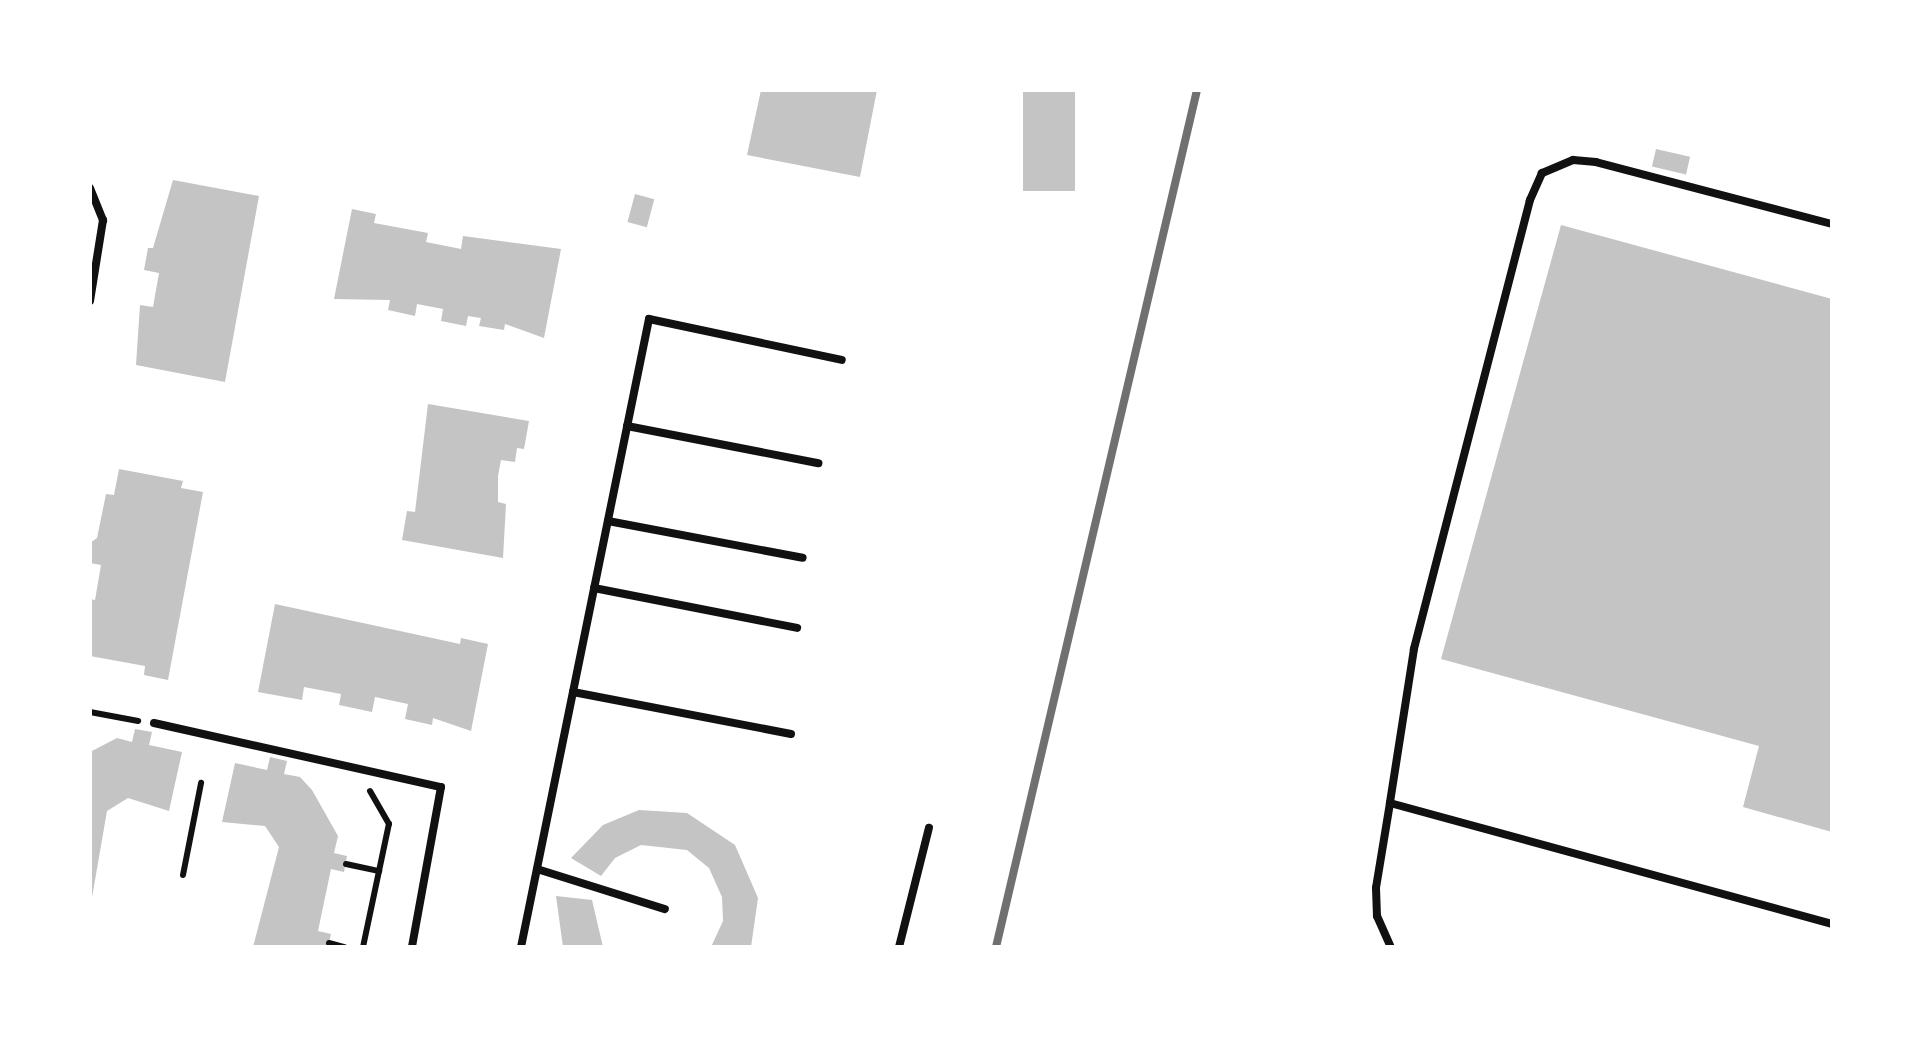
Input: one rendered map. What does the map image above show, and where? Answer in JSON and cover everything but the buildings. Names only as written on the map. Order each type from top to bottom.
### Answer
[{"type":"lane","points":[[1391,947],[1377,916],[1376,888],[1414,649],[1530,200],[1542,173],[1573,160],[1596,162],[1832,224]]},
{"type":"lane","points":[[90,188],[103,220],[90,301]]},
{"type":"lane","points":[[521,947],[649,319],[842,360]]},
{"type":"lane","points":[[627,426],[818,464]]},
{"type":"lane","points":[[608,521],[803,558]]},
{"type":"lane","points":[[594,588],[798,628]]},
{"type":"lane","points":[[573,692],[791,734]]},
{"type":"lane","points":[[154,724],[355,765],[441,787],[412,947]]},
{"type":"lane","points":[[1390,803],[1832,924]]},
{"type":"lane","points":[[899,947],[929,828]]},
{"type":"lane","points":[[537,870],[665,909]]},
{"type":"path","points":[[90,712],[154,724]]},
{"type":"path","points":[[355,765],[389,824],[364,947]]},
{"type":"path","points":[[183,875],[201,782]]},
{"type":"path","points":[[346,864],[379,871]]},
{"type":"path","points":[[329,943],[344,947]]},
{"type":"railway","points":[[996,947],[1197,90]]}]
